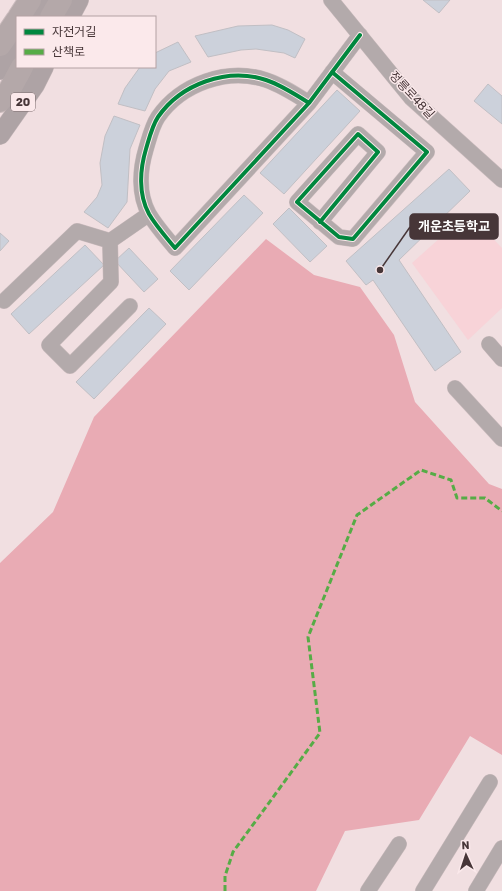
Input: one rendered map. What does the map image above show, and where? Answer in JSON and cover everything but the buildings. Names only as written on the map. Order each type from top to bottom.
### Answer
[{"type":"highway","points":[[20,16],[30,0]]},
{"type":"highway","points":[[52,16],[61,0]]},
{"type":"highway","points":[[0,45],[16,21]]},
{"type":"highway","points":[[0,101],[9,90],[21,68]]},
{"type":"main road","points":[[33,16],[41,0]]},
{"type":"main road","points":[[71,16],[79,0]]},
{"type":"main road","points":[[0,70],[16,45]]},
{"type":"main road","name":"20","points":[[0,135],[35,84],[43,68]]},
{"type":"street","name":"정릉로48길","points":[[331,0],[411,98],[502,180]]},
{"type":"street","points":[[309,103],[287,89],[265,80],[243,77],[221,77],[198,83],[174,99],[158,118],[149,139],[142,163],[142,192],[149,214],[175,248],[309,103],[360,35]]},
{"type":"street","points":[[320,222],[378,152],[358,134],[297,202],[320,222],[339,237],[353,239],[427,152],[332,72]]},
{"type":"street","points":[[110,241],[149,214]]},
{"type":"street","points":[[4,301],[77,231],[110,241]]},
{"type":"street","points":[[110,241],[110,282],[49,345],[70,366],[130,306]]},
{"type":"street","points":[[489,344],[502,359]]},
{"type":"street","points":[[455,388],[502,439]]},
{"type":"street","points":[[423,891],[490,782]]},
{"type":"street","points":[[368,891],[399,844]]},
{"type":"street","points":[[476,891],[502,848]]},
{"type":"shaded area","points":[[468,213],[502,248],[502,308],[468,340],[412,263]]},
{"type":"shaded area","points":[[266,239],[314,275],[360,287],[394,335],[415,402],[489,484],[502,489],[502,755],[470,736],[419,820],[345,831],[316,891],[0,891],[0,563],[53,512],[94,417]]},
{"type":"marked path","points":[[225,891],[225,876],[233,852],[320,733],[308,637],[357,515],[421,470],[451,480],[457,498],[485,498],[502,511]]},
{"type":"cycle path","points":[[309,103],[272,82],[251,77],[236,76],[221,77],[206,81],[179,95],[168,105],[154,124],[142,165],[141,182],[143,198],[149,214],[175,248],[309,103],[360,35]]},
{"type":"cycle path","points":[[320,222],[378,152],[358,134],[297,202],[339,237],[353,239],[427,152],[332,72]]},
{"type":"place","name":"개운초등학교","points":[[380,270]]}]
